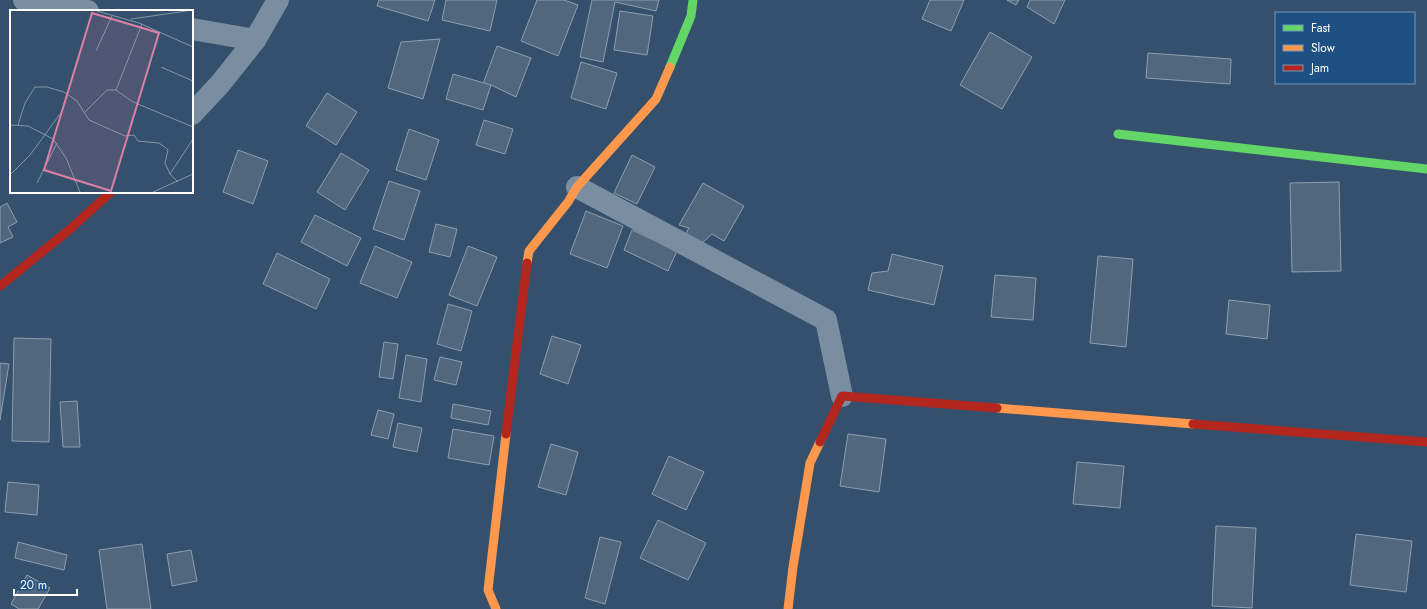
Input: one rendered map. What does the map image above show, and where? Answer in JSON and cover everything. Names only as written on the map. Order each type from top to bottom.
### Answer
[{"type":"street","points":[[24,0],[82,10]]},
{"type":"street","points":[[193,113],[220,84],[255,40],[278,0]]},
{"type":"street","points":[[496,609],[488,590],[513,370],[529,251],[568,202],[577,187],[656,99],[691,16],[694,0]]},
{"type":"street","points":[[193,29],[255,40]]},
{"type":"street","points":[[1118,134],[1427,169]]},
{"type":"street","points":[[577,187],[826,320],[842,396],[810,463],[792,567],[788,609]]},
{"type":"street","points":[[0,286],[69,230],[110,193]]},
{"type":"street","points":[[842,396],[1427,442]]},
{"type":"building","points":[[379,0],[435,0],[428,21],[377,6]]},
{"type":"building","points":[[446,0],[497,0],[490,31],[442,20]]},
{"type":"building","points":[[537,0],[564,0],[578,5],[558,56],[521,41]]},
{"type":"building","points":[[592,0],[659,0],[656,11],[615,2],[603,62],[580,57]]},
{"type":"building","points":[[930,0],[964,0],[951,31],[922,19]]},
{"type":"building","points":[[1007,0],[1019,0],[1016,5]]},
{"type":"building","points":[[1030,0],[1065,0],[1054,24],[1027,7]]},
{"type":"building","points":[[620,11],[653,16],[647,55],[614,50]]},
{"type":"building","points":[[990,32],[1032,57],[1002,109],[960,85]]},
{"type":"building","points":[[440,39],[423,99],[388,88],[401,42]]},
{"type":"building","points":[[497,46],[531,58],[516,97],[491,85],[483,84]]},
{"type":"building","points":[[1148,53],[1231,59],[1230,84],[1146,78]]},
{"type":"building","points":[[581,62],[617,73],[606,109],[571,98]]},
{"type":"building","points":[[453,74],[491,85],[483,110],[446,99]]},
{"type":"building","points":[[327,93],[357,112],[336,145],[306,126]]},
{"type":"building","points":[[484,120],[513,129],[505,154],[476,145]]},
{"type":"building","points":[[409,129],[439,140],[426,180],[396,170]]},
{"type":"building","points":[[238,150],[268,161],[253,204],[223,192]]},
{"type":"building","points":[[341,153],[369,170],[345,210],[317,192]]},
{"type":"building","points":[[632,155],[655,167],[637,204],[614,193]]},
{"type":"building","points":[[389,181],[420,191],[404,240],[373,229]]},
{"type":"building","points":[[1339,182],[1341,271],[1292,272],[1290,183]]},
{"type":"building","points":[[703,183],[744,206],[724,241],[712,234],[702,243],[686,233],[689,228],[679,225]]},
{"type":"building","points":[[7,203],[17,222],[8,227],[13,237],[0,243],[0,207]]},
{"type":"building","points":[[586,211],[623,226],[607,268],[570,254]]},
{"type":"building","points":[[315,215],[361,238],[347,266],[301,242]]},
{"type":"building","points":[[436,224],[457,229],[450,257],[429,252]]},
{"type":"building","points":[[632,230],[677,251],[668,271],[624,250]]},
{"type":"building","points":[[375,246],[412,262],[397,298],[360,283]]},
{"type":"building","points":[[468,246],[497,257],[477,306],[449,295]]},
{"type":"building","points":[[277,253],[330,279],[316,309],[263,284]]},
{"type":"building","points":[[892,254],[943,266],[934,305],[868,290],[872,273],[888,271]]},
{"type":"building","points":[[1098,256],[1133,259],[1126,347],[1090,343]]},
{"type":"building","points":[[995,275],[1036,278],[1033,320],[991,317]]},
{"type":"building","points":[[1229,300],[1270,305],[1267,339],[1226,334]]},
{"type":"building","points":[[448,304],[472,311],[461,351],[437,344]]},
{"type":"building","points":[[552,336],[581,345],[568,384],[540,374]]},
{"type":"building","points":[[14,338],[51,339],[49,442],[12,441]]},
{"type":"building","points":[[384,342],[398,344],[393,379],[379,377]]},
{"type":"building","points":[[406,355],[427,359],[421,402],[399,398]]},
{"type":"building","points":[[440,357],[462,362],[456,385],[434,380]]},
{"type":"building","points":[[0,363],[9,364],[0,420]]},
{"type":"building","points":[[77,401],[80,447],[63,447],[60,402]]},
{"type":"building","points":[[453,404],[491,411],[488,425],[451,418]]},
{"type":"building","points":[[378,410],[394,414],[388,439],[371,435]]},
{"type":"building","points":[[398,423],[422,428],[417,452],[393,447]]},
{"type":"building","points":[[453,429],[494,436],[489,465],[448,458]]},
{"type":"building","points":[[848,434],[886,439],[879,492],[840,486]]},
{"type":"building","points":[[551,444],[578,452],[566,495],[538,487]]},
{"type":"building","points":[[669,456],[704,472],[686,510],[652,494]]},
{"type":"building","points":[[1077,462],[1124,466],[1120,508],[1073,504]]},
{"type":"building","points":[[8,482],[39,485],[37,515],[5,512]]},
{"type":"building","points":[[658,520],[706,543],[688,580],[640,558]]},
{"type":"building","points":[[1216,526],[1256,528],[1252,608],[1212,606]]},
{"type":"building","points":[[1356,534],[1412,541],[1406,592],[1350,585]]},
{"type":"building","points":[[600,537],[621,542],[605,604],[585,598]]},
{"type":"building","points":[[18,542],[67,555],[64,570],[15,558]]},
{"type":"building","points":[[142,544],[151,609],[107,609],[99,550]]},
{"type":"building","points":[[191,550],[197,581],[172,586],[167,554]]},
{"type":"building","points":[[27,575],[50,588],[38,609],[19,609],[11,604]]},
{"type":"traffic: fast","points":[[670,67],[691,16],[693,0]]},
{"type":"traffic: fast","points":[[1118,134],[1427,169]]},
{"type":"traffic: slow","points":[[527,263],[529,251],[568,202],[577,187],[656,99],[670,67]]},
{"type":"traffic: slow","points":[[997,408],[1193,424]]},
{"type":"traffic: slow","points":[[496,609],[488,590],[506,434]]},
{"type":"traffic: slow","points":[[788,609],[793,567],[810,463],[820,442]]},
{"type":"traffic: jam","points":[[0,286],[69,230],[110,193]]},
{"type":"traffic: jam","points":[[506,434],[527,263]]},
{"type":"traffic: jam","points":[[820,442],[842,396],[997,408]]},
{"type":"traffic: jam","points":[[1193,424],[1427,442]]}]
